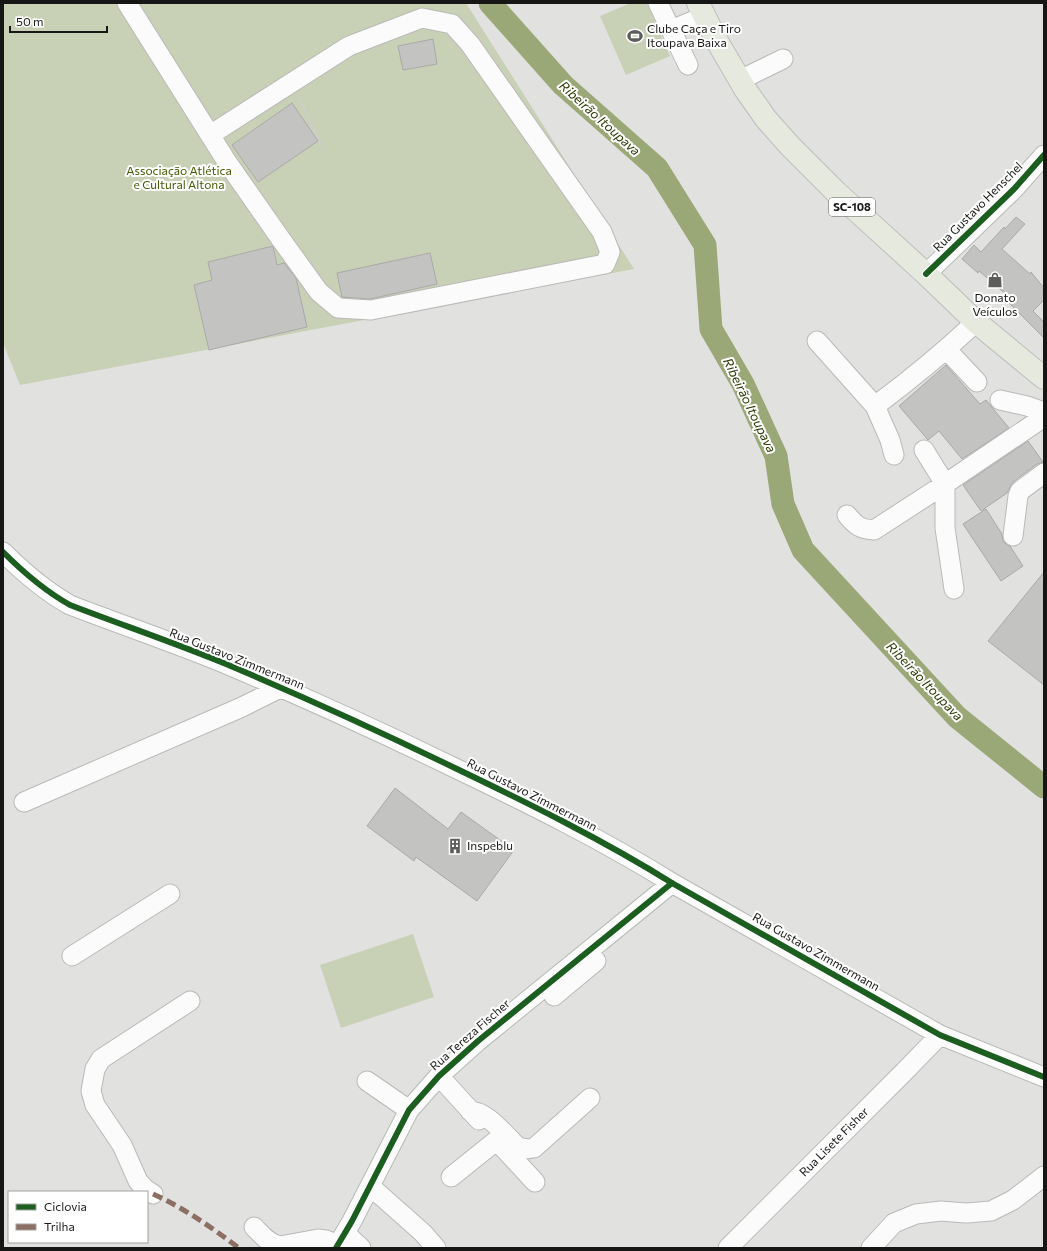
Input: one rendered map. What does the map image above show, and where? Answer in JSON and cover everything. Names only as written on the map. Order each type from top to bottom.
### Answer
[{"type":"main road","name":"SC-108","points":[[701,10],[740,80],[766,119],[790,146],[841,197],[926,274],[976,322],[1044,378]]},
{"type":"street","points":[[127,3],[210,135],[272,227],[319,292],[338,308],[371,310],[605,264],[610,252],[602,232],[470,44],[452,24],[422,18],[349,46],[292,84],[210,135]]},
{"type":"street","points":[[658,3],[688,65]]},
{"type":"street","points":[[671,30],[701,10]]},
{"type":"street","points":[[740,80],[783,59]]},
{"type":"street","name":"Rua Gustavo Henschel","points":[[926,274],[1014,189],[1044,155]]},
{"type":"street","points":[[875,406],[946,349],[976,322]]},
{"type":"street","points":[[817,341],[875,406],[890,440],[894,455]]},
{"type":"street","points":[[946,349],[977,382]]},
{"type":"street","points":[[1000,400],[1027,406],[1044,412]]},
{"type":"street","points":[[847,515],[854,524],[864,529],[874,530],[1044,417]]},
{"type":"street","points":[[924,450],[945,484],[945,528],[954,589]]},
{"type":"street","points":[[1013,536],[1018,496],[1020,491],[1044,473]]},
{"type":"street","name":"Rua Gustavo Zimmermann","points":[[3,552],[21,571],[70,606],[226,664],[366,725],[545,812],[940,1036],[1044,1077]]},
{"type":"street","points":[[24,802],[242,707],[280,688]]},
{"type":"street","points":[[554,996],[676,886]]},
{"type":"street","name":"Rua Tereza Fischer","points":[[340,1242],[409,1110],[439,1076],[478,1041],[676,886]]},
{"type":"street","points":[[72,956],[170,894]]},
{"type":"street","points":[[148,1191],[138,1181],[122,1145],[95,1105],[91,1091],[95,1069],[101,1059],[190,1001]]},
{"type":"street","name":"Rua Lisete Fisher","points":[[728,1248],[904,1074],[940,1036]]},
{"type":"street","points":[[439,1076],[535,1182]]},
{"type":"street","points":[[367,1081],[409,1110]]},
{"type":"street","points":[[470,1111],[477,1111],[483,1114],[518,1147],[527,1149],[534,1148],[590,1098]]},
{"type":"street","points":[[451,1177],[497,1140]]},
{"type":"street","points":[[871,1248],[894,1223],[916,1214],[941,1211],[966,1213],[991,1211],[1014,1200],[1044,1176]]},
{"type":"street","points":[[370,1186],[423,1233],[436,1248]]},
{"type":"street","points":[[148,1191],[152,1194]]},
{"type":"street","points":[[254,1227],[269,1242],[280,1246],[318,1239],[340,1242],[361,1248]]},
{"type":"path","points":[[292,84],[323,148]]},
{"type":"green space","name":"Associação Atlética e Cultural Altona","points":[[3,3],[466,3],[634,269],[20,385],[3,343]]},
{"type":"green space","name":"Clube Caça e Tiro Itoupava Baixa","points":[[631,3],[647,3],[670,56],[626,75],[600,16]]},
{"type":"green space","points":[[413,934],[434,997],[341,1028],[320,965]]},
{"type":"building","points":[[433,39],[437,64],[403,70],[398,46]]},
{"type":"building","points":[[292,103],[318,141],[258,182],[232,145]]},
{"type":"building","points":[[1016,217],[1025,224],[1002,249],[1030,274],[1031,272],[1044,288],[1044,300],[1033,311],[1044,322],[1044,338],[1005,299],[1008,296],[979,271],[978,273],[962,259],[974,245],[981,252],[1004,227],[1005,229]]},
{"type":"building","points":[[273,246],[277,265],[284,263],[296,278],[307,327],[209,350],[194,285],[212,280],[208,262]]},
{"type":"building","points":[[430,253],[437,284],[370,299],[342,297],[337,273]]},
{"type":"building","points":[[946,365],[980,404],[986,400],[1009,428],[962,459],[939,431],[928,440],[899,406]]},
{"type":"building","points":[[1028,441],[1043,462],[1037,464],[1013,482],[1007,493],[981,511],[963,485]]},
{"type":"building","points":[[986,509],[1002,534],[1003,541],[1010,546],[1023,566],[1001,581],[963,524]]},
{"type":"building","points":[[1044,572],[1044,685],[988,641]]},
{"type":"building","points":[[395,788],[448,829],[461,812],[514,850],[477,901],[416,857],[414,861],[367,826]]},
{"type":"waterway","name":"Ribeirão Itoupava","points":[[490,3],[563,85],[657,168],[705,245],[711,329],[743,384],[776,456],[783,504],[803,550],[957,717],[1044,787]]},
{"type":"marked path","points":[[153,1194],[176,1205],[197,1218],[239,1248]]},
{"type":"cycle path","points":[[926,274],[1014,189],[1044,155]]},
{"type":"cycle path","points":[[3,552],[35,581],[70,605],[255,676],[371,728],[484,782],[620,852],[940,1035],[1044,1077]]},
{"type":"cycle path","points":[[336,1248],[352,1221],[409,1110],[439,1076],[478,1041],[672,883]]},
{"type":"place","name":"Clube Caça e Tiro Itoupava Baixa","points":[[635,36]]},
{"type":"place","name":"Donato Veículos","points":[[995,280]]},
{"type":"place","name":"Inspeblu","points":[[455,846]]}]
